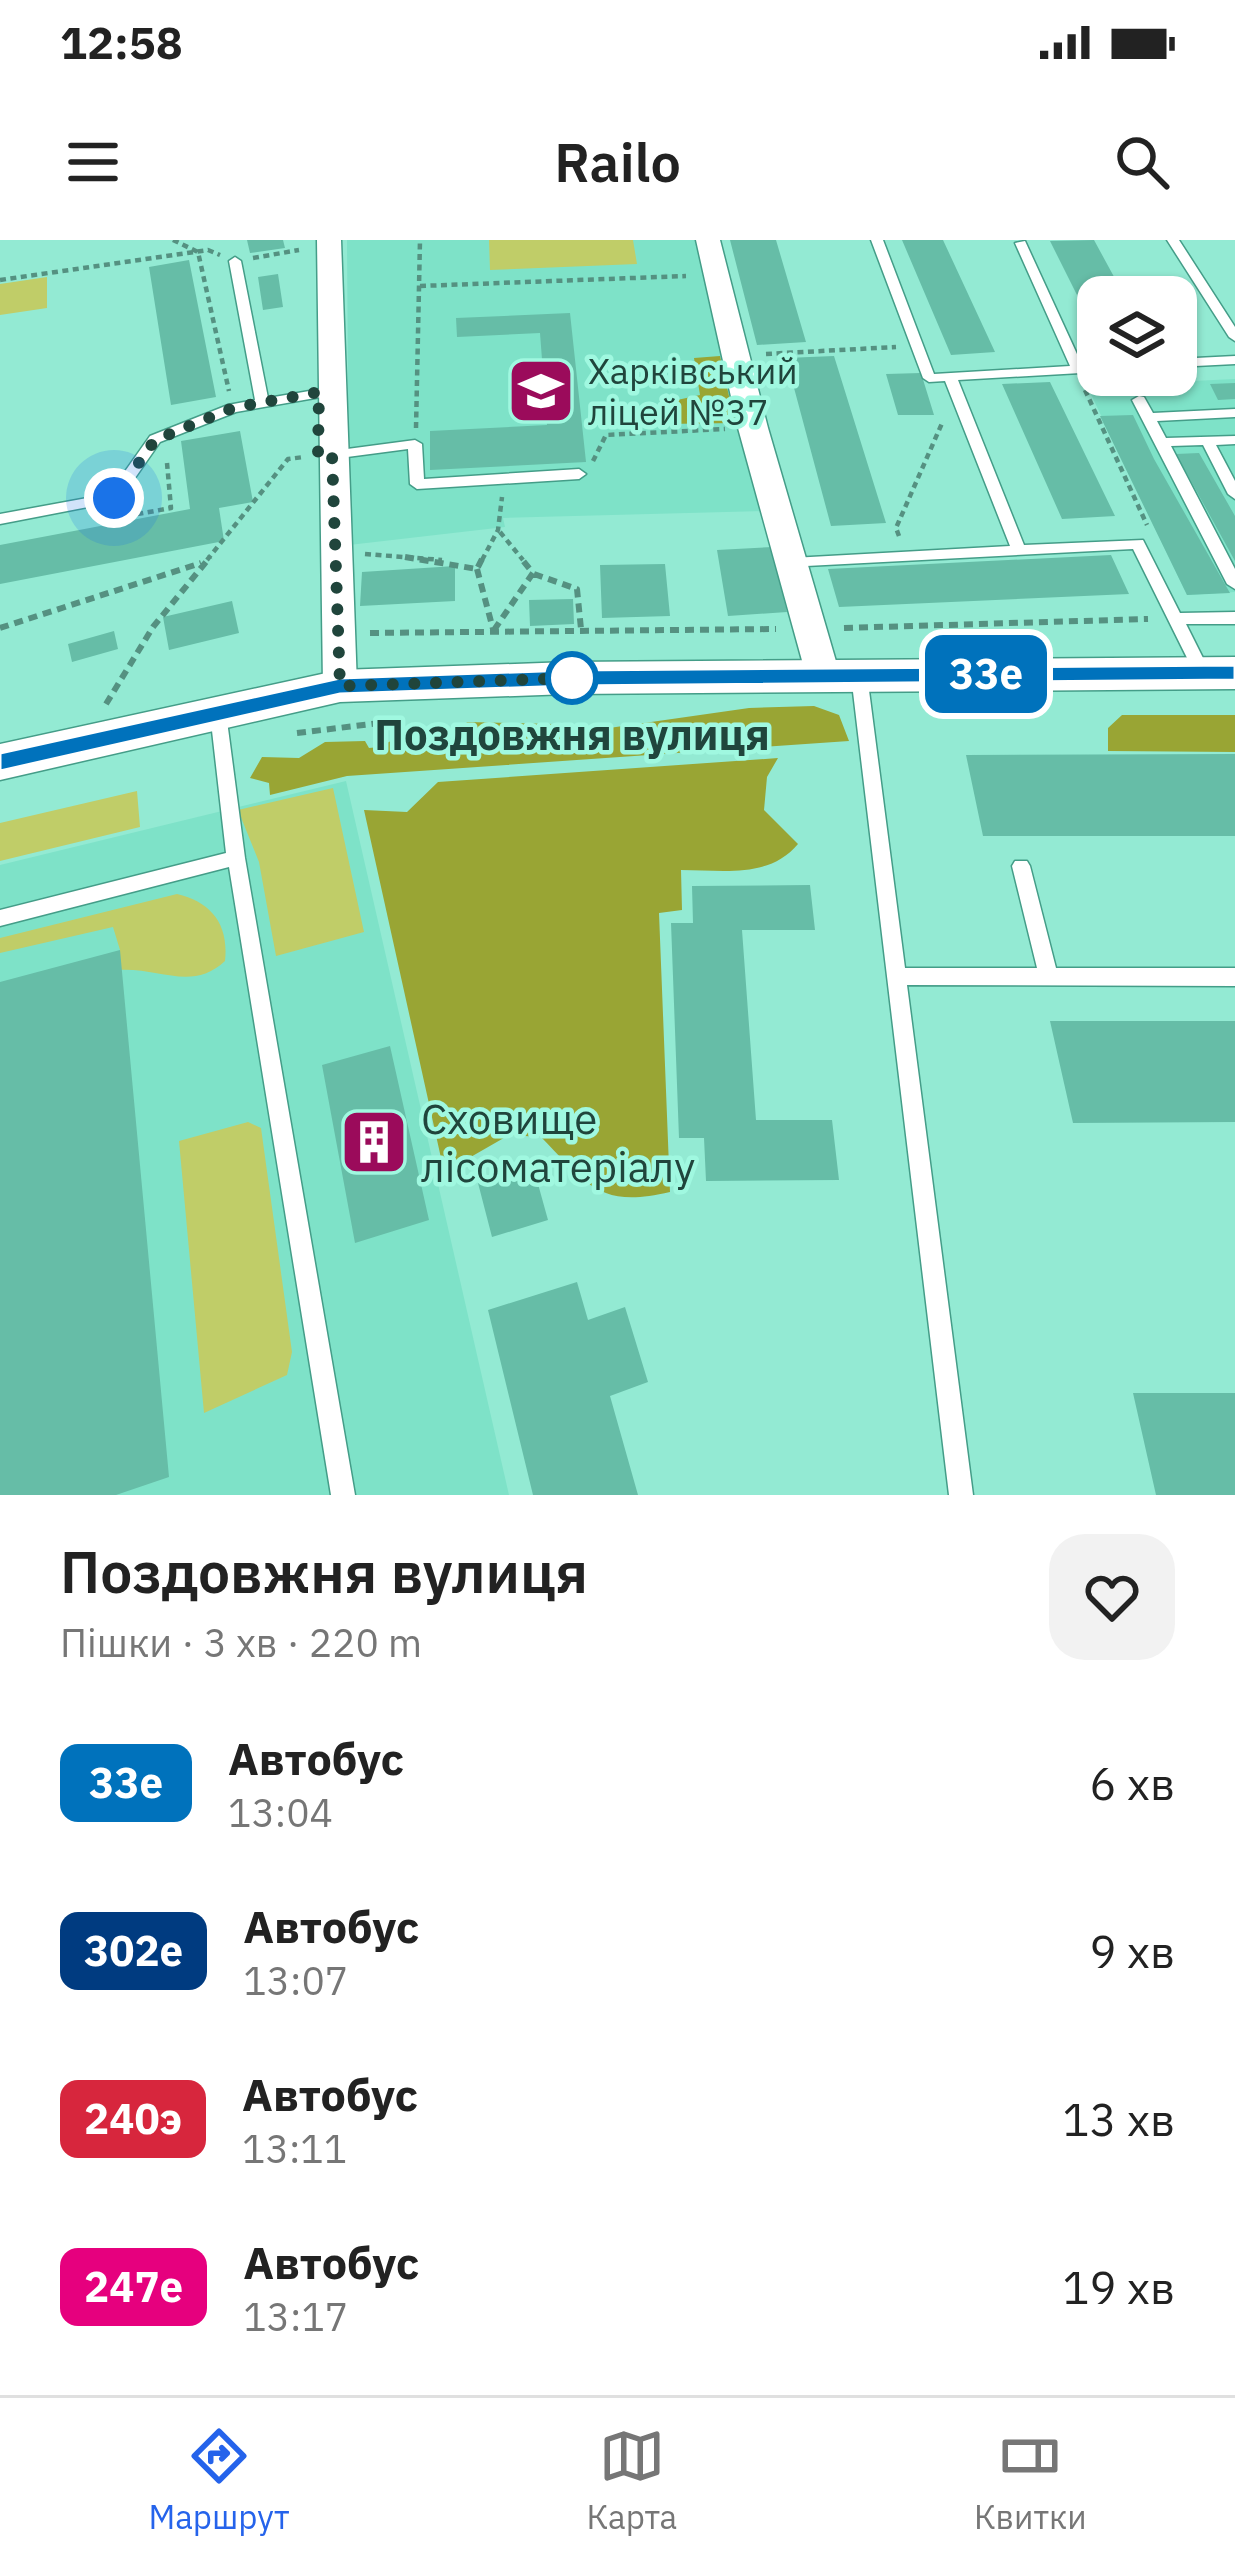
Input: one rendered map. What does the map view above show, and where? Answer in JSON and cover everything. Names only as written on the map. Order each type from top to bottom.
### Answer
[{"type":"street","points":[[708,240],[753,428],[811,630],[841,674]]},
{"type":"street","points":[[323,244],[333,391],[340,686]]},
{"type":"street","points":[[0,762],[340,686],[841,674],[1219,672]]},
{"type":"lane","points":[[877,240],[929,378],[1077,370]]},
{"type":"lane","points":[[1173,240],[1235,337]]},
{"type":"lane","points":[[1022,243],[1077,368]]},
{"type":"lane","points":[[235,261],[262,402]]},
{"type":"lane","points":[[1197,362],[1235,360]]},
{"type":"lane","points":[[950,377],[1018,548]]},
{"type":"lane","points":[[0,520],[114,498],[155,440],[233,408],[333,391]]},
{"type":"lane","points":[[1138,400],[1235,584]]},
{"type":"lane","points":[[1148,417],[1235,413]]},
{"type":"lane","points":[[1162,442],[1235,440]]},
{"type":"lane","points":[[1207,441],[1235,494]]},
{"type":"lane","points":[[332,454],[415,444],[417,484],[579,474]]},
{"type":"lane","points":[[792,562],[1138,544],[1178,619],[1219,672]]},
{"type":"lane","points":[[1178,619],[1235,618]]},
{"type":"lane","points":[[841,674],[896,976],[962,1495]]},
{"type":"lane","points":[[218,713],[236,858],[343,1495]]},
{"type":"lane","points":[[0,918],[236,858]]},
{"type":"lane","points":[[1021,866],[1048,976]]},
{"type":"lane","points":[[896,976],[1235,977]]},
{"type":"path","points":[[173,240],[235,261],[323,244]]},
{"type":"path","points":[[415,444],[421,240]]},
{"type":"path","points":[[0,280],[198,252]]},
{"type":"path","points":[[198,252],[233,408]]},
{"type":"path","points":[[420,286],[716,275]]},
{"type":"path","points":[[734,355],[918,346]]},
{"type":"path","points":[[905,556],[896,528],[944,420],[929,378]]},
{"type":"path","points":[[1088,396],[1152,536],[1138,544]]},
{"type":"path","points":[[579,474],[591,466],[606,435],[753,428]]},
{"type":"path","points":[[121,711],[100,715],[157,622],[256,507],[289,458],[332,454]]},
{"type":"path","points":[[499,530],[533,573],[578,589],[580,629]]},
{"type":"path","points":[[0,628],[204,562]]},
{"type":"path","points":[[477,568],[494,630]]},
{"type":"path","points":[[494,630],[533,573]]},
{"type":"path","points":[[367,633],[811,630],[1178,619]]},
{"type":"path","points":[[278,736],[417,719]]},
{"type":"shaded area","name":"Харківський ліцей №37","points":[[347,240],[701,240],[767,511],[503,518],[505,527],[349,545]]},
{"type":"shaded area","points":[[489,240],[633,240],[637,264],[490,270]]},
{"type":"shaded area","points":[[47,277],[47,308],[0,315],[0,284]]},
{"type":"shaded area","points":[[720,356],[735,423],[665,424],[659,404],[700,395],[694,358]]},
{"type":"shaded area","points":[[1235,379],[1235,592],[1187,595],[1092,396],[1197,396],[1197,381]]},
{"type":"shaded area","points":[[814,706],[839,715],[849,741],[347,776],[270,795],[269,783],[250,778],[262,757],[299,758],[325,742],[365,741],[369,748],[405,736],[447,737],[467,722],[554,724],[581,732],[749,708]]},
{"type":"shaded area","points":[[1122,715],[1235,715],[1235,752],[1108,751],[1108,728]]},
{"type":"shaded area","points":[[778,758],[767,777],[764,810],[798,844],[759,868],[681,870],[682,910],[659,913],[670,1192],[610,1194],[583,1180],[541,1137],[509,1135],[462,1162],[441,1158],[364,810],[407,812],[438,782]]},
{"type":"shaded area","points":[[346,781],[509,1495],[0,1495],[0,865]]},
{"type":"shaded area","points":[[333,788],[364,932],[276,956],[259,862],[238,810]]},
{"type":"shaded area","points":[[137,791],[140,827],[0,861],[0,823]]},
{"type":"shaded area","points":[[177,894],[208,909],[224,936],[225,961],[200,975],[118,970],[120,950],[113,927],[0,953],[0,938]]},
{"type":"shaded area","points":[[248,1122],[261,1128],[292,1352],[287,1375],[204,1413],[179,1141]]},
{"type":"building","points":[[247,240],[283,240],[285,248],[250,253]]},
{"type":"building","points":[[730,240],[776,240],[806,342],[757,345]]},
{"type":"building","points":[[902,240],[943,240],[995,352],[951,355]]},
{"type":"building","points":[[1094,240],[1114,276],[1077,276],[1077,295],[1050,241]]},
{"type":"building","points":[[189,260],[216,397],[171,405],[149,267]]},
{"type":"building","points":[[278,274],[283,307],[263,310],[258,277]]},
{"type":"building","points":[[570,313],[586,462],[430,470],[430,431],[547,425],[540,333],[457,337],[456,318]]},
{"type":"building","points":[[834,356],[886,523],[831,526],[786,358]]},
{"type":"building","points":[[921,373],[934,415],[898,415],[886,374]]},
{"type":"building","points":[[1050,382],[1115,516],[1062,519],[1002,384]]},
{"type":"building","points":[[1235,383],[1235,399],[1218,400],[1210,384]]},
{"type":"building","points":[[1133,415],[1230,593],[1187,595],[1100,416]]},
{"type":"building","points":[[240,431],[253,502],[219,508],[224,541],[0,584],[0,545],[190,509],[181,441]]},
{"type":"building","points":[[1199,453],[1235,516],[1235,561],[1176,454]]},
{"type":"building","points":[[773,547],[787,612],[728,616],[717,550]]},
{"type":"building","points":[[1111,555],[1129,594],[839,607],[828,569]]},
{"type":"building","points":[[665,564],[670,616],[602,618],[600,565]]},
{"type":"building","points":[[455,566],[455,601],[360,606],[362,572]]},
{"type":"building","points":[[573,599],[574,624],[530,626],[529,600]]},
{"type":"building","points":[[232,601],[239,633],[169,650],[163,617]]},
{"type":"building","points":[[114,631],[118,649],[72,662],[68,644]]},
{"type":"building","points":[[1235,754],[1235,836],[983,836],[966,755]]},
{"type":"building","points":[[810,885],[815,930],[742,930],[756,1120],[832,1120],[839,1180],[706,1181],[704,1138],[679,1138],[671,923],[693,923],[692,886]]},
{"type":"building","points":[[120,950],[169,1477],[116,1495],[0,1495],[0,982]]},
{"type":"building","points":[[1050,1021],[1235,1021],[1235,1122],[1073,1123]]},
{"type":"building","name":"Сховище лісоматеріалу","points":[[390,1046],[429,1220],[355,1243],[322,1065]]},
{"type":"building","points":[[533,1166],[548,1220],[492,1237],[478,1183]]},
{"type":"building","points":[[577,1282],[588,1320],[625,1307],[648,1382],[610,1396],[638,1495],[533,1495],[488,1310]]},
{"type":"building","points":[[1133,1393],[1235,1393],[1235,1495],[1156,1495]]},
{"type":"bus line","name":"33е","points":[[0,762],[340,686],[824,674],[1235,673]]},
{"type":"place","name":"Харківський ліцей №37","points":[[541,391]]},
{"type":"place","name":"Поздовжня вулиця","points":[[572,678]]},
{"type":"place","name":"Сховище лісоматеріалу","points":[[374,1142]]},
{"type":"route","points":[[114,498],[155,440],[233,408],[319,392],[318,455],[332,454],[340,686],[572,678]]}]
